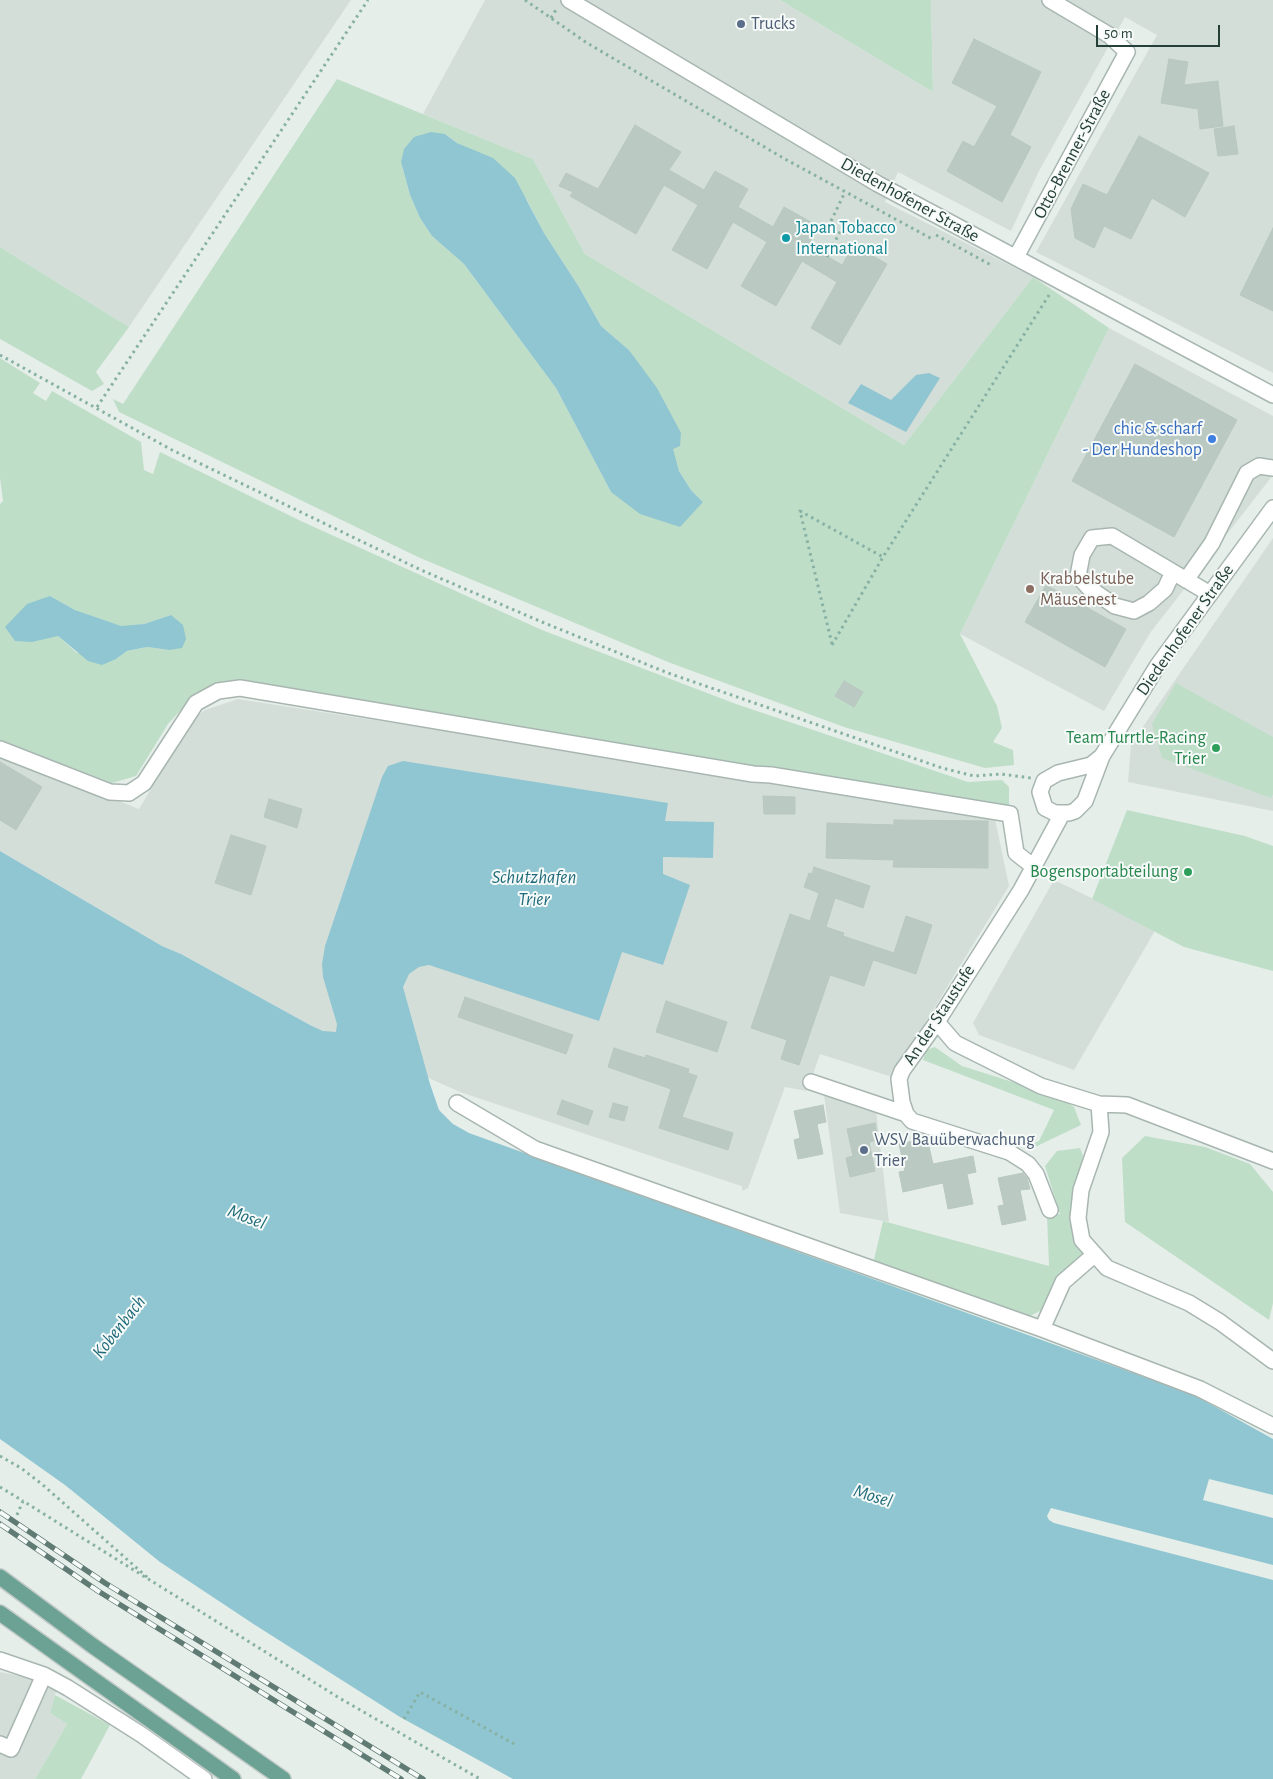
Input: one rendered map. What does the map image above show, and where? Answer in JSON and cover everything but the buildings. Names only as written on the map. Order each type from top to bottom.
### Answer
[{"type":"main road","points":[[0,1577],[93,1646],[283,1779]]},
{"type":"main road","points":[[0,1613],[233,1779]]},
{"type":"street","name":"Diedenhofener Straße","points":[[569,0],[837,160],[1059,281],[1265,387],[1273,395]]},
{"type":"street","name":"Otto-Brenner-Straße","points":[[1016,257],[1127,52],[1109,36],[1050,0]]},
{"type":"street","points":[[1210,594],[1180,576],[1112,536],[1092,538],[1082,555],[1078,576],[1089,588],[1115,606],[1134,611],[1150,603],[1180,576],[1212,543],[1247,473],[1259,466],[1273,468]]},
{"type":"street","name":"Diedenhofener Straße","points":[[1062,814],[1075,811],[1089,792],[1102,756],[1158,665],[1273,508]]},
{"type":"street","points":[[0,749],[110,792],[129,793],[144,783],[196,703],[218,691],[240,688],[753,774],[771,775],[1010,814],[1016,853],[1034,867]]},
{"type":"street","points":[[1062,814],[1045,808],[1041,797],[1043,783],[1049,777],[1091,764],[1102,756]]},
{"type":"street","points":[[1067,770],[1076,774],[1085,782],[1089,792]]},
{"type":"street","name":"An der Staustufe","points":[[906,1114],[899,1079],[902,1071],[937,1022],[1034,867],[1062,814]]},
{"type":"street","points":[[937,1022],[955,1043],[1005,1070],[1041,1086],[1100,1104],[1127,1106],[1273,1161]]},
{"type":"street","points":[[811,1082],[906,1114],[912,1121],[1009,1152],[1028,1164],[1036,1174],[1050,1210]]},
{"type":"street","points":[[457,1102],[534,1149],[1042,1329],[1200,1389],[1273,1426]]},
{"type":"street","points":[[1100,1104],[1101,1132],[1081,1190],[1078,1218],[1082,1240],[1094,1256],[1107,1268],[1189,1304],[1220,1322],[1273,1361]]},
{"type":"street","points":[[1042,1329],[1063,1282],[1094,1256]]},
{"type":"street","points":[[0,1660],[44,1675],[104,1709],[204,1779]]},
{"type":"street","points":[[0,1744],[11,1749],[44,1675]]},
{"type":"path","points":[[97,408],[368,0]]},
{"type":"path","points":[[525,0],[587,43],[845,192],[934,240]]},
{"type":"path","points":[[831,221],[845,192]]},
{"type":"path","points":[[827,257],[842,228]]},
{"type":"path","points":[[936,235],[991,266]]},
{"type":"path","points":[[883,558],[800,511],[832,645],[883,558],[1059,281]]},
{"type":"path","points":[[0,355],[172,450],[421,570],[668,673],[942,768],[974,776],[1014,775],[1043,783]]},
{"type":"path","points":[[0,1456],[22,1468],[44,1485],[156,1585]]},
{"type":"path","points":[[0,1487],[341,1699],[480,1779]]},
{"type":"path","points":[[17,1514],[24,1501]]},
{"type":"path","points":[[404,1719],[420,1692],[516,1745]]},
{"type":"shaded area","points":[[0,0],[351,0],[129,327],[0,247]]},
{"type":"shaded area","points":[[485,0],[780,0],[933,92],[931,0],[1273,0],[1273,373],[1036,252],[1157,35],[1125,17],[1039,171],[1011,231],[898,172],[885,202],[1033,277],[904,445],[585,254],[533,159],[423,114]]},
{"type":"shaded area","points":[[1109,328],[1273,416],[1273,475],[1150,633],[1104,711],[960,634]]},
{"type":"shaded area","points":[[1273,538],[1273,811],[1128,782],[1131,744]]},
{"type":"shaded area","points":[[238,699],[987,815],[995,819],[1009,886],[892,1077],[820,1054],[807,1091],[785,1087],[748,1188],[742,1191],[742,1186],[460,1092],[310,1025],[181,954],[162,946],[0,851],[0,755],[139,809],[192,720],[205,710]]},
{"type":"shaded area","points":[[1054,880],[1156,929],[1074,1070],[979,1035],[973,1023]]},
{"type":"shaded area","points":[[824,1095],[876,1110],[889,1222],[840,1213]]},
{"type":"shaded area","points":[[0,1672],[26,1677],[56,1691],[50,1713],[67,1724],[35,1779],[0,1779]]},
{"type":"green space","points":[[780,0],[931,0],[933,92]]},
{"type":"green space","points":[[337,79],[533,159],[585,254],[904,445],[1033,277],[1109,328],[960,634],[997,706],[1002,728],[993,742],[1013,750],[1014,765],[985,768],[844,727],[668,662],[418,557],[119,412],[113,399],[123,404]],"holes":[[[445,134],[457,143],[472,150],[527,200],[544,233],[579,287],[601,326],[629,350],[642,369],[679,471],[691,490],[703,502],[611,492],[556,388],[464,264],[432,236],[420,218],[410,195],[401,162]]]},
{"type":"green space","points":[[0,247],[129,327],[96,372],[104,384],[92,391],[0,339]]},
{"type":"green space","points":[[0,358],[40,383],[33,393],[46,401],[52,391],[141,442],[144,470],[153,474],[160,452],[303,522],[542,630],[736,704],[968,782],[1002,780],[1009,787],[1009,808],[251,682],[216,687],[188,702],[168,724],[136,776],[112,783],[0,740],[0,504],[3,501],[0,478]],"holes":[[[50,596],[75,610],[121,627],[144,624],[171,615],[169,650],[147,647],[127,651],[116,659],[77,653],[58,636]]]},
{"type":"green space","name":"Team Turrtle-Racing Trier","points":[[1176,683],[1273,737],[1273,794],[1271,798],[1162,758],[1152,724]]},
{"type":"green space","name":"Bogensportabteilung","points":[[1127,810],[1245,836],[1273,846],[1273,971],[1184,947],[1092,899]]},
{"type":"green space","points":[[935,1047],[962,1066],[1057,1096],[1074,1107],[1081,1125],[1035,1147],[1027,1146],[1039,1141],[1054,1110],[923,1060],[926,1050]]},
{"type":"green space","points":[[1145,1136],[1205,1147],[1250,1164],[1273,1192],[1273,1303],[1269,1320],[1125,1222],[1122,1158]]},
{"type":"green space","points":[[1080,1148],[1083,1156],[1074,1192],[1083,1254],[1061,1276],[1042,1310],[1030,1316],[873,1264],[883,1221],[1049,1266],[1047,1216],[1060,1214],[1045,1166],[1057,1151]]},
{"type":"green space","points":[[55,1695],[110,1725],[81,1779],[35,1779],[67,1724],[50,1713]]},
{"type":"water","points":[[431,132],[445,134],[457,143],[493,158],[515,178],[544,233],[579,287],[601,326],[629,350],[657,388],[681,433],[680,446],[673,449],[679,471],[691,490],[703,502],[680,527],[640,514],[611,492],[556,388],[464,264],[432,236],[420,218],[410,195],[401,162],[404,149],[414,137]]},
{"type":"water","points":[[929,373],[940,378],[906,432],[848,403],[861,384],[891,400],[916,375]]},
{"type":"water","points":[[50,596],[75,610],[121,626],[144,624],[171,615],[183,625],[186,639],[182,648],[169,650],[147,647],[127,651],[116,659],[102,665],[88,661],[58,636],[32,642],[15,641],[5,627],[27,604]]},
{"type":"water","points":[[403,761],[668,803],[665,821],[714,822],[713,858],[663,857],[663,874],[690,885],[663,965],[622,952],[599,1021],[429,965],[419,967],[409,974],[403,987],[430,1084],[439,1110],[453,1124],[469,1133],[1194,1395],[1273,1439],[1273,1495],[1209,1479],[1203,1500],[1273,1518],[1273,1565],[1051,1508],[1047,1516],[1054,1523],[1273,1580],[1273,1779],[513,1779],[400,1717],[255,1625],[160,1562],[65,1485],[0,1439],[0,851],[162,946],[181,954],[310,1025],[323,1031],[336,1032],[337,1024],[323,977],[322,964],[325,946],[382,777],[388,766]]},
{"type":"railway","points":[[0,1512],[105,1583],[423,1779]]},
{"type":"railway","points":[[0,1524],[98,1591],[401,1779]]},
{"type":"place","name":"Trucks","points":[[741,24]]},
{"type":"place","name":"Japan Tobacco International","points":[[786,238]]},
{"type":"place","name":"chic & scharf - Der Hundeshop","points":[[1212,439]]},
{"type":"place","name":"Krabbelstube Mäusenest","points":[[1030,589]]},
{"type":"place","name":"Team Turrtle-Racing Trier","points":[[1216,748]]},
{"type":"place","name":"Bogensportabteilung","points":[[1188,872]]},
{"type":"place","name":"WSV Bauüberwachung Trier","points":[[864,1150]]},
{"type":"water label","name":"Schutzhafen Trier","points":[[534,888]]},
{"type":"water label","name":"Mosel","points":[[247,1217]]},
{"type":"water label","name":"Kobenbach","points":[[119,1327]]},
{"type":"water label","name":"Mosel","points":[[873,1496]]}]
